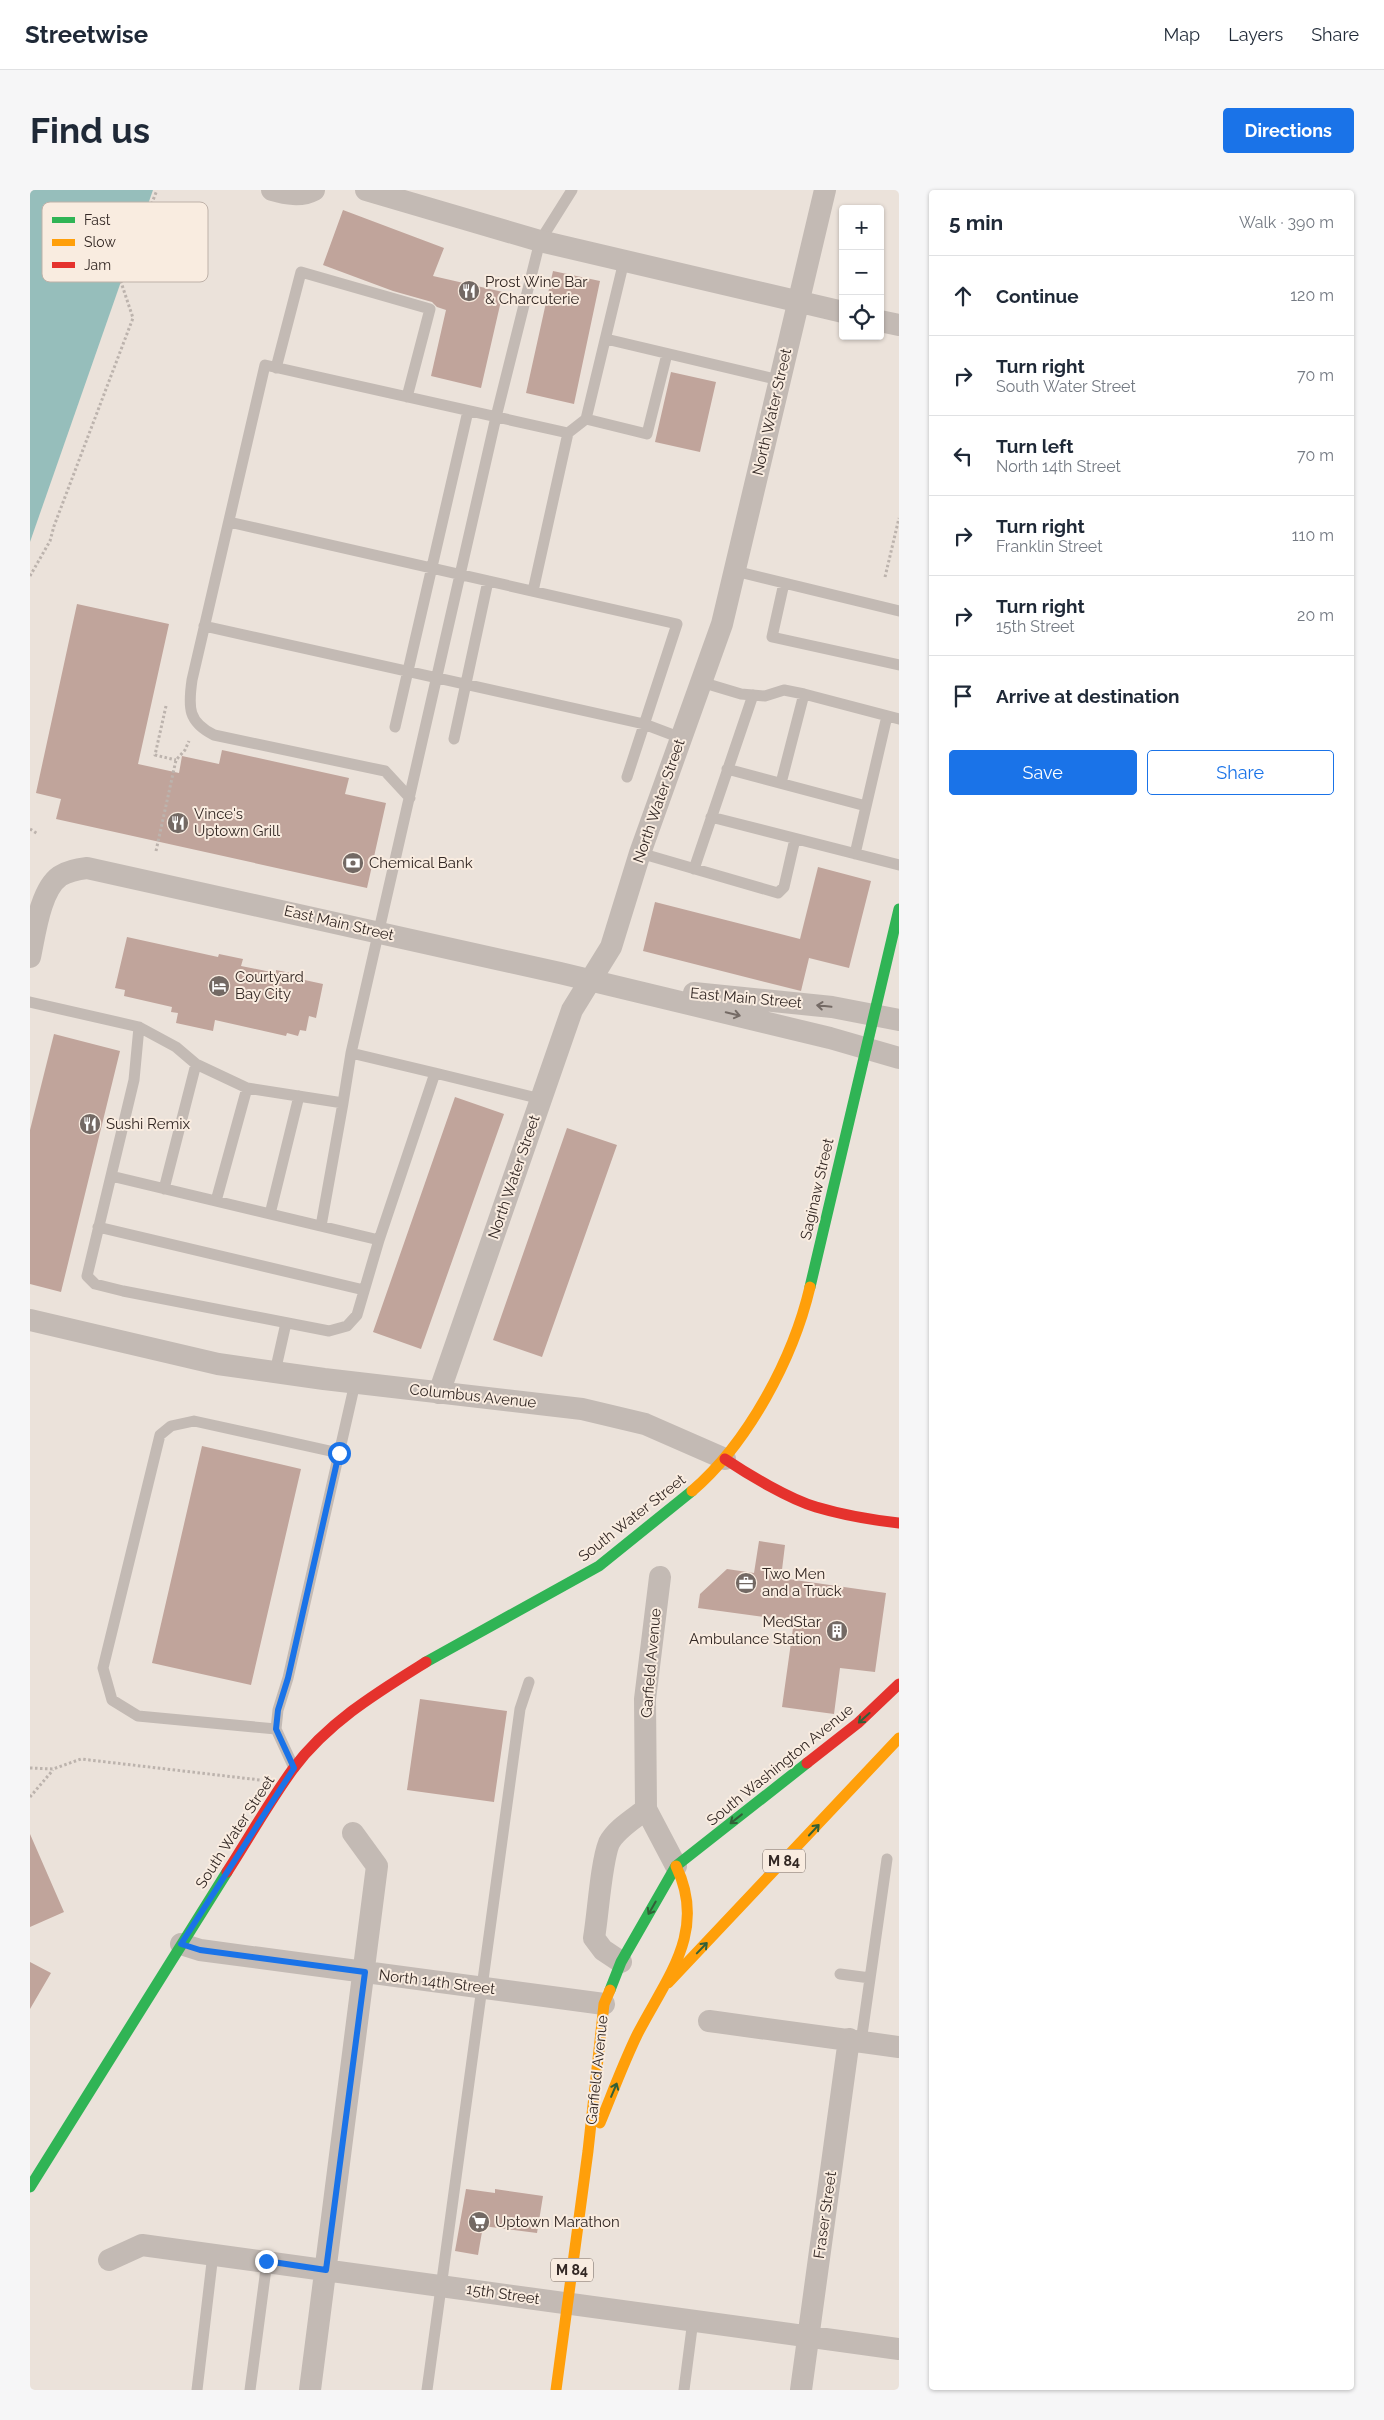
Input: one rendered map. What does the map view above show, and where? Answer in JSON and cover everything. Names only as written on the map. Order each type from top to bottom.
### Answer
[{"type":"street","points":[[272,190],[286,194],[308,194],[314,190]]},
{"type":"street","points":[[366,190],[540,241],[839,311]]},
{"type":"street","name":"North Water Street","points":[[439,1393],[572,1010],[611,947],[640,853],[722,624],[825,190]]},
{"type":"street","points":[[884,322],[899,325]]},
{"type":"street","name":"East Main Street","points":[[30,957],[41,909],[49,890],[60,876],[73,870],[87,868],[618,986],[830,1038],[864,1050],[899,1058]]},
{"type":"street","name":"Saginaw Street","points":[[725,1459],[778,1378],[805,1307],[864,1050],[899,909]]},
{"type":"street","name":"East Main Street","points":[[618,986],[832,1006],[899,1020]]},
{"type":"street","name":"Columbus Avenue","points":[[30,1320],[218,1364],[355,1383],[582,1409],[636,1422],[725,1459],[749,1475],[815,1507],[874,1520],[899,1523]]},
{"type":"street","name":"South Water Street","points":[[30,2187],[181,1944],[294,1768],[329,1730],[368,1698],[437,1656],[599,1566],[662,1518],[711,1475],[725,1459]]},
{"type":"street","name":"Garfield Avenue","points":[[556,2390],[588,2151],[604,2004],[621,1962],[676,1866],[646,1809],[645,1699],[660,1577]]},
{"type":"street","name":"South Washington Avenue","points":[[676,1866],[858,1723],[899,1684]]},
{"type":"street","name":"M 84","points":[[668,1983],[899,1738]]},
{"type":"street","points":[[621,1962],[604,1950],[594,1938],[604,1870],[610,1842],[621,1829],[646,1809]]},
{"type":"street","points":[[310,2390],[365,1972],[377,1866],[353,1833]]},
{"type":"street","points":[[668,1983],[684,1939],[688,1917],[687,1892],[676,1866]]},
{"type":"street","name":"North 14th Street","points":[[181,1944],[200,1950],[604,2004]]},
{"type":"street","name":"Garfield Avenue","points":[[588,2151],[638,2034],[668,1983]]},
{"type":"street","points":[[709,2021],[899,2047]]},
{"type":"street","name":"Fraser Street","points":[[801,2390],[855,2041]]},
{"type":"street","name":"15th Street","points":[[110,2260],[142,2245],[568,2302],[899,2349]]},
{"type":"lane","points":[[321,1226],[351,1053],[496,417],[540,241],[572,190]]},
{"type":"lane","points":[[533,591],[568,433],[586,419],[624,261]]},
{"type":"lane","points":[[276,368],[301,272],[430,309],[407,397]]},
{"type":"lane","points":[[606,339],[780,380]]},
{"type":"lane","points":[[586,419],[647,434],[668,354]]},
{"type":"lane","points":[[410,798],[385,771],[214,735],[200,728],[192,715],[189,700],[204,626],[265,365],[568,433]]},
{"type":"lane","points":[[394,727],[468,410]]},
{"type":"lane","points":[[229,522],[677,624],[626,777]]},
{"type":"lane","points":[[735,570],[899,611]]},
{"type":"lane","points":[[454,739],[488,581]]},
{"type":"lane","points":[[784,582],[772,637],[898,662]]},
{"type":"lane","points":[[204,626],[644,724],[681,738]]},
{"type":"lane","points":[[701,682],[741,694],[765,696],[784,690],[899,719]]},
{"type":"lane","points":[[780,784],[804,694]]},
{"type":"lane","points":[[694,869],[752,695]]},
{"type":"lane","points":[[855,854],[887,716]]},
{"type":"lane","points":[[727,769],[866,806]]},
{"type":"lane","points":[[711,817],[899,865]]},
{"type":"lane","points":[[640,853],[778,893],[784,887],[795,839]]},
{"type":"lane","points":[[30,1002],[139,1027],[176,1047],[196,1064],[247,1088],[343,1103]]},
{"type":"lane","points":[[139,1027],[134,1080],[87,1276],[95,1284],[329,1331],[347,1326],[357,1314],[379,1240],[435,1073]]},
{"type":"lane","points":[[351,1053],[541,1099]]},
{"type":"lane","points":[[164,1189],[196,1064]]},
{"type":"lane","points":[[216,1201],[247,1088]]},
{"type":"lane","points":[[270,1214],[299,1096]]},
{"type":"lane","points":[[111,1176],[379,1240]]},
{"type":"lane","points":[[98,1227],[364,1290]]},
{"type":"lane","points":[[275,1372],[286,1322]]},
{"type":"lane","points":[[294,1768],[276,1729],[278,1710],[288,1678],[355,1383]]},
{"type":"lane","points":[[276,1729],[138,1716],[112,1700],[103,1668],[160,1434],[171,1426],[194,1421],[339,1453]]},
{"type":"lane","points":[[427,2390],[520,1709],[529,1682]]},
{"type":"lane","points":[[855,2041],[870,1978],[887,1859]]},
{"type":"lane","points":[[840,1974],[870,1978]]},
{"type":"lane","points":[[197,2390],[212,2254]]},
{"type":"lane","points":[[250,2390],[266,2261]]},
{"type":"lane","points":[[684,2390],[693,2320]]},
{"type":"path","points":[[152,202],[157,190]]},
{"type":"path","points":[[30,576],[50,541],[133,318],[121,282]]},
{"type":"path","points":[[885,577],[899,518]]},
{"type":"path","points":[[166,706],[155,755],[176,760]]},
{"type":"path","points":[[156,851],[176,760],[185,750],[189,741]]},
{"type":"path","points":[[30,829],[38,834]]},
{"type":"path","points":[[30,1768],[53,1769],[80,1759],[260,1780]]},
{"type":"path","points":[[30,1797],[53,1769]]},
{"type":"water","points":[[30,190],[153,190],[149,202],[42,202],[42,282],[121,282],[30,542]]},
{"type":"building","points":[[343,210],[444,248],[433,276],[503,292],[481,388],[431,376],[446,310],[437,307],[432,302],[393,291],[323,265]]},
{"type":"building","points":[[553,271],[600,281],[574,404],[526,393]]},
{"type":"building","points":[[671,372],[716,382],[700,452],[655,442]]},
{"type":"building","points":[[77,604],[169,624],[138,764],[179,773],[182,756],[219,764],[222,750],[349,778],[345,794],[386,803],[367,888],[56,819],[61,799],[36,793]]},
{"type":"building","points":[[818,867],[871,881],[849,968],[809,958],[801,991],[643,951],[655,902],[800,939]]},
{"type":"building","name":"Courtyard Bay City","points":[[127,937],[218,957],[219,954],[243,959],[241,966],[276,973],[276,970],[301,975],[300,979],[323,984],[316,1018],[309,1016],[306,1031],[300,1030],[298,1036],[287,1033],[286,1036],[215,1020],[213,1031],[176,1023],[178,1013],[171,1012],[172,1007],[124,996],[125,990],[115,988]]},
{"type":"building","points":[[54,1034],[120,1051],[61,1292],[30,1284],[30,1130]]},
{"type":"building","points":[[455,1097],[504,1114],[421,1349],[373,1332]]},
{"type":"building","points":[[567,1128],[617,1145],[542,1357],[493,1340]]},
{"type":"building","points":[[202,1446],[301,1469],[251,1685],[152,1663]]},
{"type":"building","name":"MedStar Ambulance Station","points":[[759,1541],[785,1545],[781,1578],[886,1593],[875,1672],[840,1668],[834,1714],[782,1707],[794,1621],[698,1608],[700,1594],[727,1569],[754,1573]]},
{"type":"building","points":[[420,1699],[507,1711],[494,1802],[407,1790]]},
{"type":"building","points":[[30,1834],[64,1912],[30,1927]]},
{"type":"building","points":[[30,1962],[51,1973],[30,2009]]},
{"type":"building","points":[[466,2189],[495,2193],[495,2189],[543,2196],[537,2233],[483,2226],[478,2255],[455,2251]]},
{"type":"traffic: fast","points":[[810,1287],[899,909]]},
{"type":"traffic: fast","points":[[426,1662],[599,1566],[692,1491]]},
{"type":"traffic: fast","points":[[610,1990],[621,1962],[676,1866],[807,1763]]},
{"type":"traffic: fast","points":[[30,2187],[227,1872]]},
{"type":"traffic: slow","points":[[692,1491],[732,1449],[766,1398],[792,1342],[810,1287]]},
{"type":"traffic: slow","points":[[668,1983],[899,1738]]},
{"type":"traffic: slow","points":[[600,2123],[637,2035],[671,1974],[679,1954],[685,1933],[687,1912],[685,1890],[676,1866]]},
{"type":"traffic: slow","points":[[556,2390],[588,2151],[604,2004],[610,1990]]},
{"type":"traffic: jam","points":[[725,1459],[769,1486],[805,1503],[847,1515],[899,1523]]},
{"type":"traffic: jam","points":[[227,1872],[276,1794],[307,1752],[338,1722],[355,1709],[426,1662]]},
{"type":"traffic: jam","points":[[807,1763],[858,1723],[899,1684]]},
{"type":"place","name":"Prost Wine Bar & Charcuterie","points":[[469,291]]},
{"type":"place","name":"Vince's Uptown Grill","points":[[178,823]]},
{"type":"place","name":"Chemical Bank","points":[[353,863]]},
{"type":"place","name":"Courtyard Bay City","points":[[219,986]]},
{"type":"place","name":"Sushi Remix","points":[[90,1124]]},
{"type":"place","name":"Two Men and a Truck","points":[[746,1583]]},
{"type":"place","name":"MedStar Ambulance Station","points":[[837,1631]]},
{"type":"place","name":"Uptown Marathon","points":[[479,2222]]},
{"type":"route","points":[[266,2261],[326,2270],[365,1972],[200,1950],[181,1944],[294,1768],[283,1748],[276,1729],[278,1710],[288,1678],[339,1453]]}]
